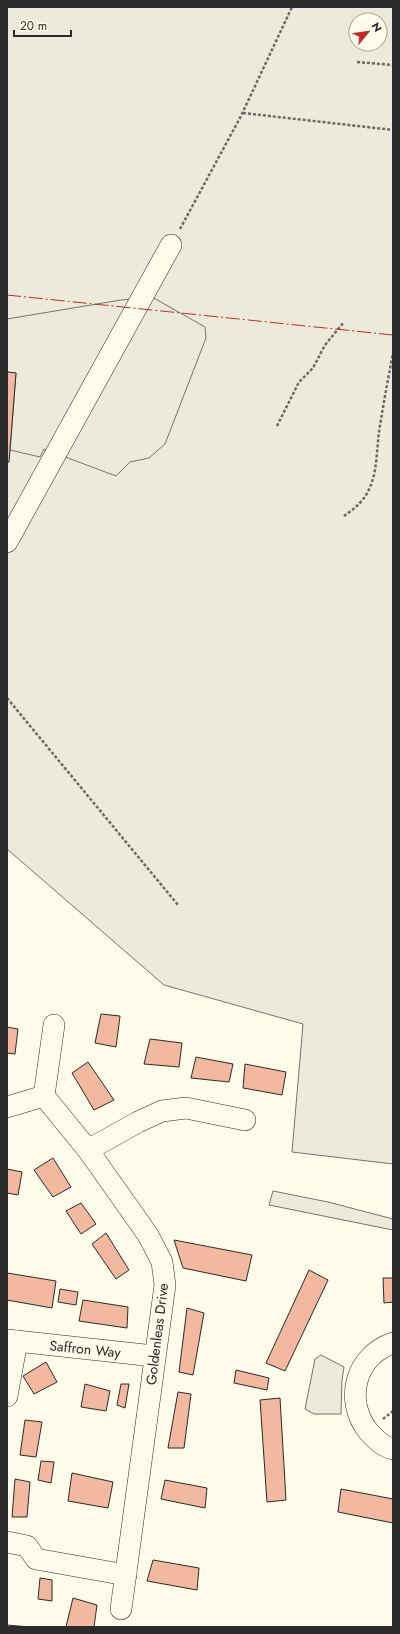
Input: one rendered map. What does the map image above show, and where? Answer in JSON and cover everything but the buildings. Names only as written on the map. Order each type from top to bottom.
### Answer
[{"type":"street","points":[[7,542],[171,245]]},
{"type":"street","points":[[7,1107],[44,1096],[54,1025]]},
{"type":"street","name":"Goldenleas Drive","points":[[44,1096],[88,1150],[148,1235],[162,1262],[165,1285],[154,1356],[121,1609]]},
{"type":"street","points":[[88,1150],[138,1122],[162,1111],[186,1108],[245,1120]]},
{"type":"street","name":"Saffron Way","points":[[7,1396],[12,1340],[154,1356]]},
{"type":"street","points":[[393,1343],[384,1346],[370,1357],[360,1372],[355,1389],[355,1405],[361,1422],[375,1439],[393,1449]]},
{"type":"street","points":[[7,1542],[27,1546],[36,1559],[126,1575]]},
{"type":"path","points":[[171,245],[243,113],[292,7]]},
{"type":"path","points":[[357,62],[393,65]]},
{"type":"path","points":[[243,113],[393,130]]},
{"type":"path","points":[[277,426],[299,382],[313,368],[325,345],[344,322]]},
{"type":"path","points":[[344,516],[354,509],[364,498],[372,483],[376,464],[379,432],[393,353]]},
{"type":"path","points":[[7,698],[178,905]]},
{"type":"shaded area","points":[[7,7],[393,7],[393,1164],[292,1152],[303,1024],[164,985],[7,849]]},
{"type":"shaded area","points":[[152,297],[205,327],[206,338],[165,444],[149,458],[130,462],[116,476],[44,449],[40,457],[10,450],[16,373],[7,372],[7,319],[121,300]]},
{"type":"shaded area","points":[[273,1191],[328,1202],[393,1219],[393,1230],[269,1205]]},
{"type":"shaded area","points":[[321,1355],[344,1367],[341,1414],[314,1414],[305,1409],[315,1359]]},
{"type":"power","points":[[7,295],[393,335]]}]
